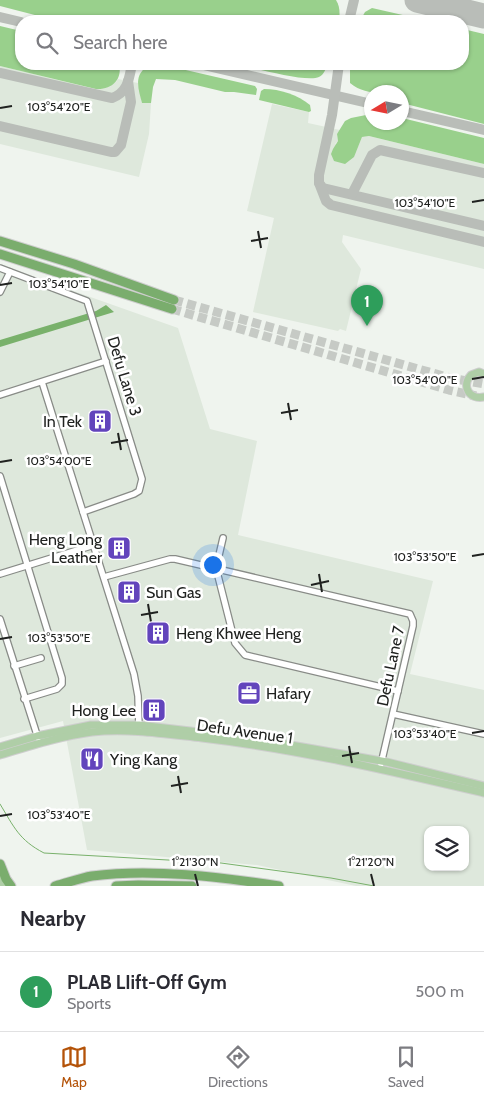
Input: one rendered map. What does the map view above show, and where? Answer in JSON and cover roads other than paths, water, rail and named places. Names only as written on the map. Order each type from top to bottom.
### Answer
[{"type":"highway","points":[[0,254],[173,304],[74,264],[2,241]]},
{"type":"highway","points":[[0,864],[11,886]]},
{"type":"highway","points":[[55,886],[91,876],[111,875],[178,875],[279,886]]},
{"type":"highway","points":[[178,875],[185,880],[187,886]]},
{"type":"highway","points":[[116,886],[192,886]]},
{"type":"main road","points":[[484,374],[479,372],[472,375],[467,381],[466,387],[473,396],[484,396]]},
{"type":"main road","name":"Defu Avenue 1","points":[[0,747],[92,732],[139,729],[381,765],[484,786]]},
{"type":"main road","name":"Defu Avenue 1","points":[[0,755],[38,740]]},
{"type":"main road","name":"Defu Avenue 1","points":[[381,765],[484,793]]},
{"type":"main road","points":[[0,878],[2,886]]},
{"type":"street","name":"Defu Lane 3","points":[[0,268],[87,301],[142,484],[134,494],[83,512]]},
{"type":"street","points":[[0,292],[10,272]]},
{"type":"street","points":[[0,395],[106,361]]},
{"type":"street","points":[[42,382],[134,674],[138,696],[139,729]]},
{"type":"street","points":[[0,476],[62,678],[62,684],[57,689],[24,699]]},
{"type":"street","points":[[223,538],[216,568],[235,643],[245,655],[398,691]]},
{"type":"street","points":[[0,574],[94,545]]},
{"type":"street","name":"Defu Lane 7","points":[[104,577],[170,559],[216,568],[410,614],[414,621],[381,765]]},
{"type":"street","points":[[0,619],[38,740]]},
{"type":"street","points":[[14,666],[41,658]]},
{"type":"street","points":[[393,714],[484,734]]},
{"type":"waterway","points":[[0,804],[13,826],[23,838],[44,853],[221,863],[331,878],[374,886]]},
{"type":"tunnel","points":[[174,300],[450,378],[484,384]]},
{"type":"tunnel","points":[[172,309],[449,390],[476,396]]},
{"type":"place","name":"PLAB LIift-Off Gym","points":[[367,326]]},
{"type":"place","name":"In Tek","points":[[100,421]]},
{"type":"place","name":"Heng Long Leather","points":[[119,548]]},
{"type":"place","name":"Sun Gas","points":[[129,592]]},
{"type":"place","name":"Heng Khwee Heng","points":[[158,633]]},
{"type":"place","name":"Hafary","points":[[249,693]]},
{"type":"place","name":"Hong Lee","points":[[154,710]]},
{"type":"place","name":"Ying Kang","points":[[92,759]]}]
